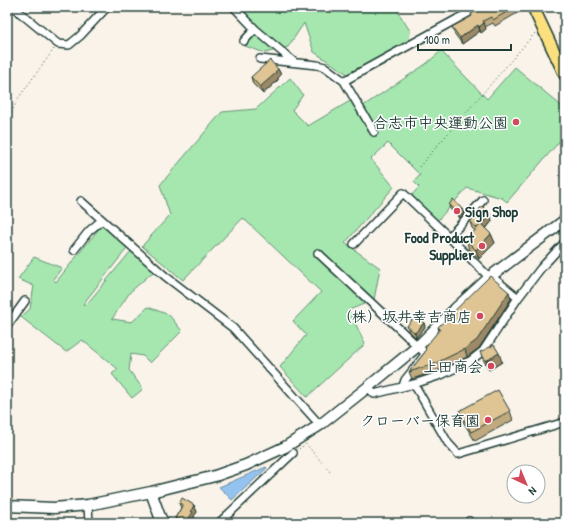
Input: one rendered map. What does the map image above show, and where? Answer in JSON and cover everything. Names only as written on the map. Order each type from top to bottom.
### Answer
[{"type":"main road","points":[[533,7],[565,75]]},
{"type":"street","points":[[13,7],[58,44],[69,45],[80,36],[107,7]]},
{"type":"street","points":[[234,7],[256,29],[294,62]]},
{"type":"street","points":[[344,82],[479,7]]},
{"type":"street","points":[[244,41],[256,29]]},
{"type":"street","points":[[260,59],[325,67],[344,82],[374,132]]},
{"type":"street","points":[[354,244],[403,192],[486,274],[491,276],[518,298]]},
{"type":"street","points":[[450,237],[483,200]]},
{"type":"street","points":[[81,201],[165,276],[233,328],[320,425]]},
{"type":"street","points":[[74,250],[89,231],[102,220]]},
{"type":"street","points":[[7,506],[54,508],[88,505],[151,492],[215,476],[246,465],[285,447],[320,425],[368,387],[418,346],[491,276],[565,220]]},
{"type":"street","points":[[368,387],[374,394],[414,384],[441,375],[470,360],[483,351],[518,298],[541,268],[564,245]]},
{"type":"street","points":[[318,253],[424,352],[424,356],[405,380],[403,386]]},
{"type":"street","points":[[7,326],[25,301]]},
{"type":"street","points":[[414,384],[448,443],[458,454],[565,422]]},
{"type":"street","points":[[219,523],[293,453]]},
{"type":"street","points":[[151,492],[160,517],[164,523]]},
{"type":"street","points":[[88,505],[88,523]]},
{"type":"path","points":[[419,167],[542,25]]},
{"type":"path","points":[[7,124],[17,100],[58,44]]},
{"type":"path","points":[[293,453],[306,444],[331,473]]},
{"type":"green space","points":[[228,7],[395,7],[410,31],[409,43],[391,61],[355,79],[314,52],[304,23],[288,47],[265,53],[245,46],[255,29],[252,20],[232,11]]},
{"type":"green space","points":[[441,51],[487,99],[515,67],[565,109],[565,135],[507,202],[502,198],[467,188],[437,221],[411,196],[419,187],[414,182],[420,175],[388,143],[371,159],[394,187],[345,243],[380,268],[374,300],[349,310],[365,344],[307,397],[280,367],[306,335],[293,321],[321,292],[243,218],[183,280],[142,246],[170,215],[160,185],[222,112],[256,109],[290,78],[303,95],[292,110],[308,126],[350,101],[360,108],[426,64]]},
{"type":"green space","points":[[102,225],[129,246],[83,304],[86,305],[131,251],[154,271],[130,292],[112,319],[132,322],[148,307],[169,315],[182,331],[150,363],[143,356],[131,354],[129,370],[143,389],[132,398],[112,374],[118,369],[82,340],[66,352],[21,317],[30,309],[34,286],[18,279],[34,257],[62,268],[53,279],[56,282]]},
{"type":"water","points":[[266,467],[267,468],[232,500],[219,487]]},
{"type":"building","points":[[483,7],[515,7],[493,20],[491,17],[483,21],[484,23],[479,27],[478,25],[460,38],[452,27],[472,16],[471,14]]},
{"type":"building","points":[[270,60],[278,69],[275,72],[276,73],[260,87],[251,77]]},
{"type":"building","points":[[453,199],[462,209],[458,214],[449,205]]},
{"type":"building","points":[[482,206],[490,214],[477,228],[470,222]]},
{"type":"building","points":[[481,224],[491,234],[476,250],[466,240]]},
{"type":"building","points":[[490,276],[509,292],[477,340],[465,349],[436,363],[409,372],[425,352],[426,346],[440,329],[438,327]]},
{"type":"building","points":[[416,315],[424,323],[415,333],[407,326]]},
{"type":"building","points":[[494,345],[499,353],[486,361],[480,352]]},
{"type":"building","points":[[498,390],[510,411],[471,432],[459,411]]},
{"type":"building","points":[[182,498],[194,505],[191,511],[193,512],[186,523],[182,523],[175,518],[183,505],[179,503]]},
{"type":"place","name":"合志市中央運動公園","points":[[516,122]]},
{"type":"place","name":"Sign Shop","points":[[457,211]]},
{"type":"place","name":"Food Product Supplier","points":[[482,246]]},
{"type":"place","name":"（株）坂井幸吉商店","points":[[480,316]]},
{"type":"place","name":"上田商会","points":[[491,366]]},
{"type":"place","name":"クローバー保育園","points":[[488,420]]}]
